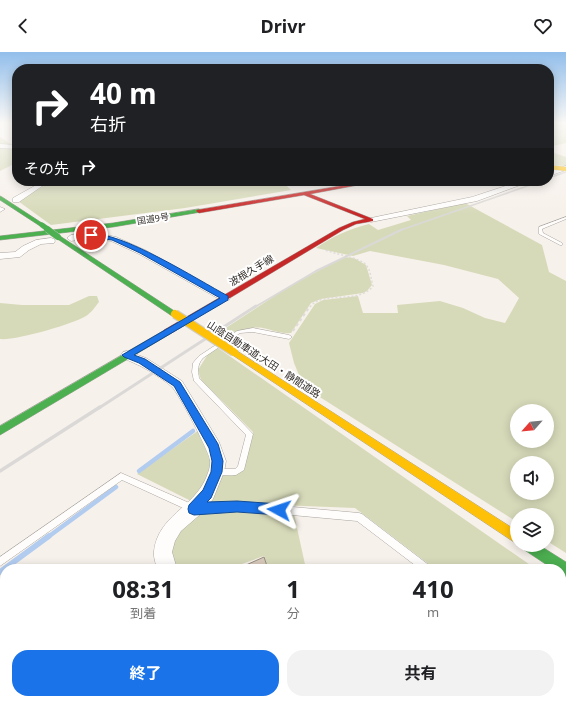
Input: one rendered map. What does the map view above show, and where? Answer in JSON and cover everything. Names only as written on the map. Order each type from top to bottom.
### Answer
[{"type":"main road","points":[[554,169],[566,170]]},
{"type":"main road","name":"国道9号","points":[[304,193],[337,186]]},
{"type":"main road","name":"国道9号","points":[[0,238],[121,224],[347,186]]},
{"type":"main road","points":[[0,193],[15,203]]},
{"type":"main road","points":[[304,193],[356,212],[372,220]]},
{"type":"main road","name":"山陰自動車道;大田・静間道路","points":[[0,198],[15,203],[42,225],[54,239],[234,352],[510,533]]},
{"type":"main road","name":"波根久手線","points":[[0,430],[341,229],[355,223],[372,220]]},
{"type":"main road","points":[[539,552],[557,564]]},
{"type":"street","points":[[554,173],[566,170]]},
{"type":"street","points":[[15,203],[40,186]]},
{"type":"street","points":[[372,220],[474,199],[513,186]]},
{"type":"street","points":[[71,238],[91,235],[113,239],[142,252],[225,298]]},
{"type":"street","points":[[0,256],[16,255],[39,242],[54,239]]},
{"type":"street","points":[[127,355],[142,361],[177,384],[214,447],[218,461],[216,472],[207,494],[194,509],[175,525],[167,537],[163,552],[165,564]]},
{"type":"lane","points":[[560,244],[541,234],[540,228],[566,218]]},
{"type":"lane","points":[[216,472],[236,472],[241,468],[250,434],[196,379],[196,363],[210,350],[239,332],[262,331],[289,337]]},
{"type":"lane","points":[[0,562],[121,476],[194,509],[237,506],[359,517],[420,564]]},
{"type":"path","points":[[289,337],[312,304],[323,299],[365,294],[373,286],[369,269],[366,264],[357,259],[310,248]]},
{"type":"green space","points":[[0,153],[12,153],[12,165],[0,171]]},
{"type":"green space","points":[[554,153],[566,157],[566,166],[554,165]]},
{"type":"green space","points":[[287,186],[291,190],[185,208],[51,225],[18,201],[42,187]]},
{"type":"green space","points":[[465,203],[542,245],[549,272],[566,281],[566,553],[554,545],[554,508],[510,508],[510,518],[304,387],[294,363],[289,343],[315,304],[323,300],[358,296],[363,313],[398,313],[397,305],[440,301],[463,308],[485,318],[505,323],[519,298],[498,279],[444,265],[370,251],[353,256],[316,248],[335,236],[355,228],[369,224],[378,230],[411,220],[407,216]]},
{"type":"green space","points":[[344,257],[354,258],[366,265],[372,285],[367,291],[363,293],[321,299],[311,303],[291,333],[263,328],[253,328],[235,333],[227,338],[218,333],[290,286]]},
{"type":"green space","points":[[89,296],[97,296],[99,302],[86,316],[30,335],[0,339],[0,303],[22,305],[69,305]]},
{"type":"green space","points":[[218,348],[529,564],[428,564],[355,508],[252,504],[206,504],[219,475],[232,476],[241,472],[253,432],[201,380],[198,370],[208,354]]},
{"type":"green space","points":[[199,430],[213,462],[195,503],[137,474]]},
{"type":"green space","points":[[219,509],[294,514],[305,564],[266,564],[264,556],[242,564],[171,564],[171,535],[199,511]]},
{"type":"building","points":[[264,557],[266,564],[248,564]]},
{"type":"waterway","points":[[139,471],[193,431]]},
{"type":"waterway","points":[[48,537],[116,487]]},
{"type":"waterway","points":[[11,564],[49,536]]},
{"type":"railway","points":[[554,176],[566,172]]},
{"type":"railway","points":[[401,230],[528,186]]},
{"type":"railway","points":[[255,307],[316,271],[403,229]]},
{"type":"railway","points":[[99,408],[256,306]]},
{"type":"railway","points":[[0,471],[100,407]]},
{"type":"traffic: fast","points":[[0,198],[42,225]]},
{"type":"traffic: fast","points":[[0,238],[113,225],[199,211]]},
{"type":"traffic: fast","points":[[42,225],[58,237]]},
{"type":"traffic: fast","points":[[58,237],[175,314]]},
{"type":"traffic: fast","points":[[0,431],[167,332]]},
{"type":"traffic: fast","points":[[538,552],[557,564]]},
{"type":"traffic: slow","points":[[554,168],[566,169]]},
{"type":"traffic: slow","points":[[175,314],[234,352]]},
{"type":"traffic: slow","points":[[234,352],[510,533]]},
{"type":"traffic: jam","points":[[199,211],[348,186]]},
{"type":"traffic: jam","points":[[304,193],[371,220]]},
{"type":"traffic: jam","points":[[167,332],[341,229],[355,223],[371,220]]},
{"type":"route","points":[[91,235],[113,239],[142,252],[225,298],[127,355],[142,361],[177,384],[214,447],[218,461],[216,472],[207,494],[194,509],[237,506],[279,510]]}]
